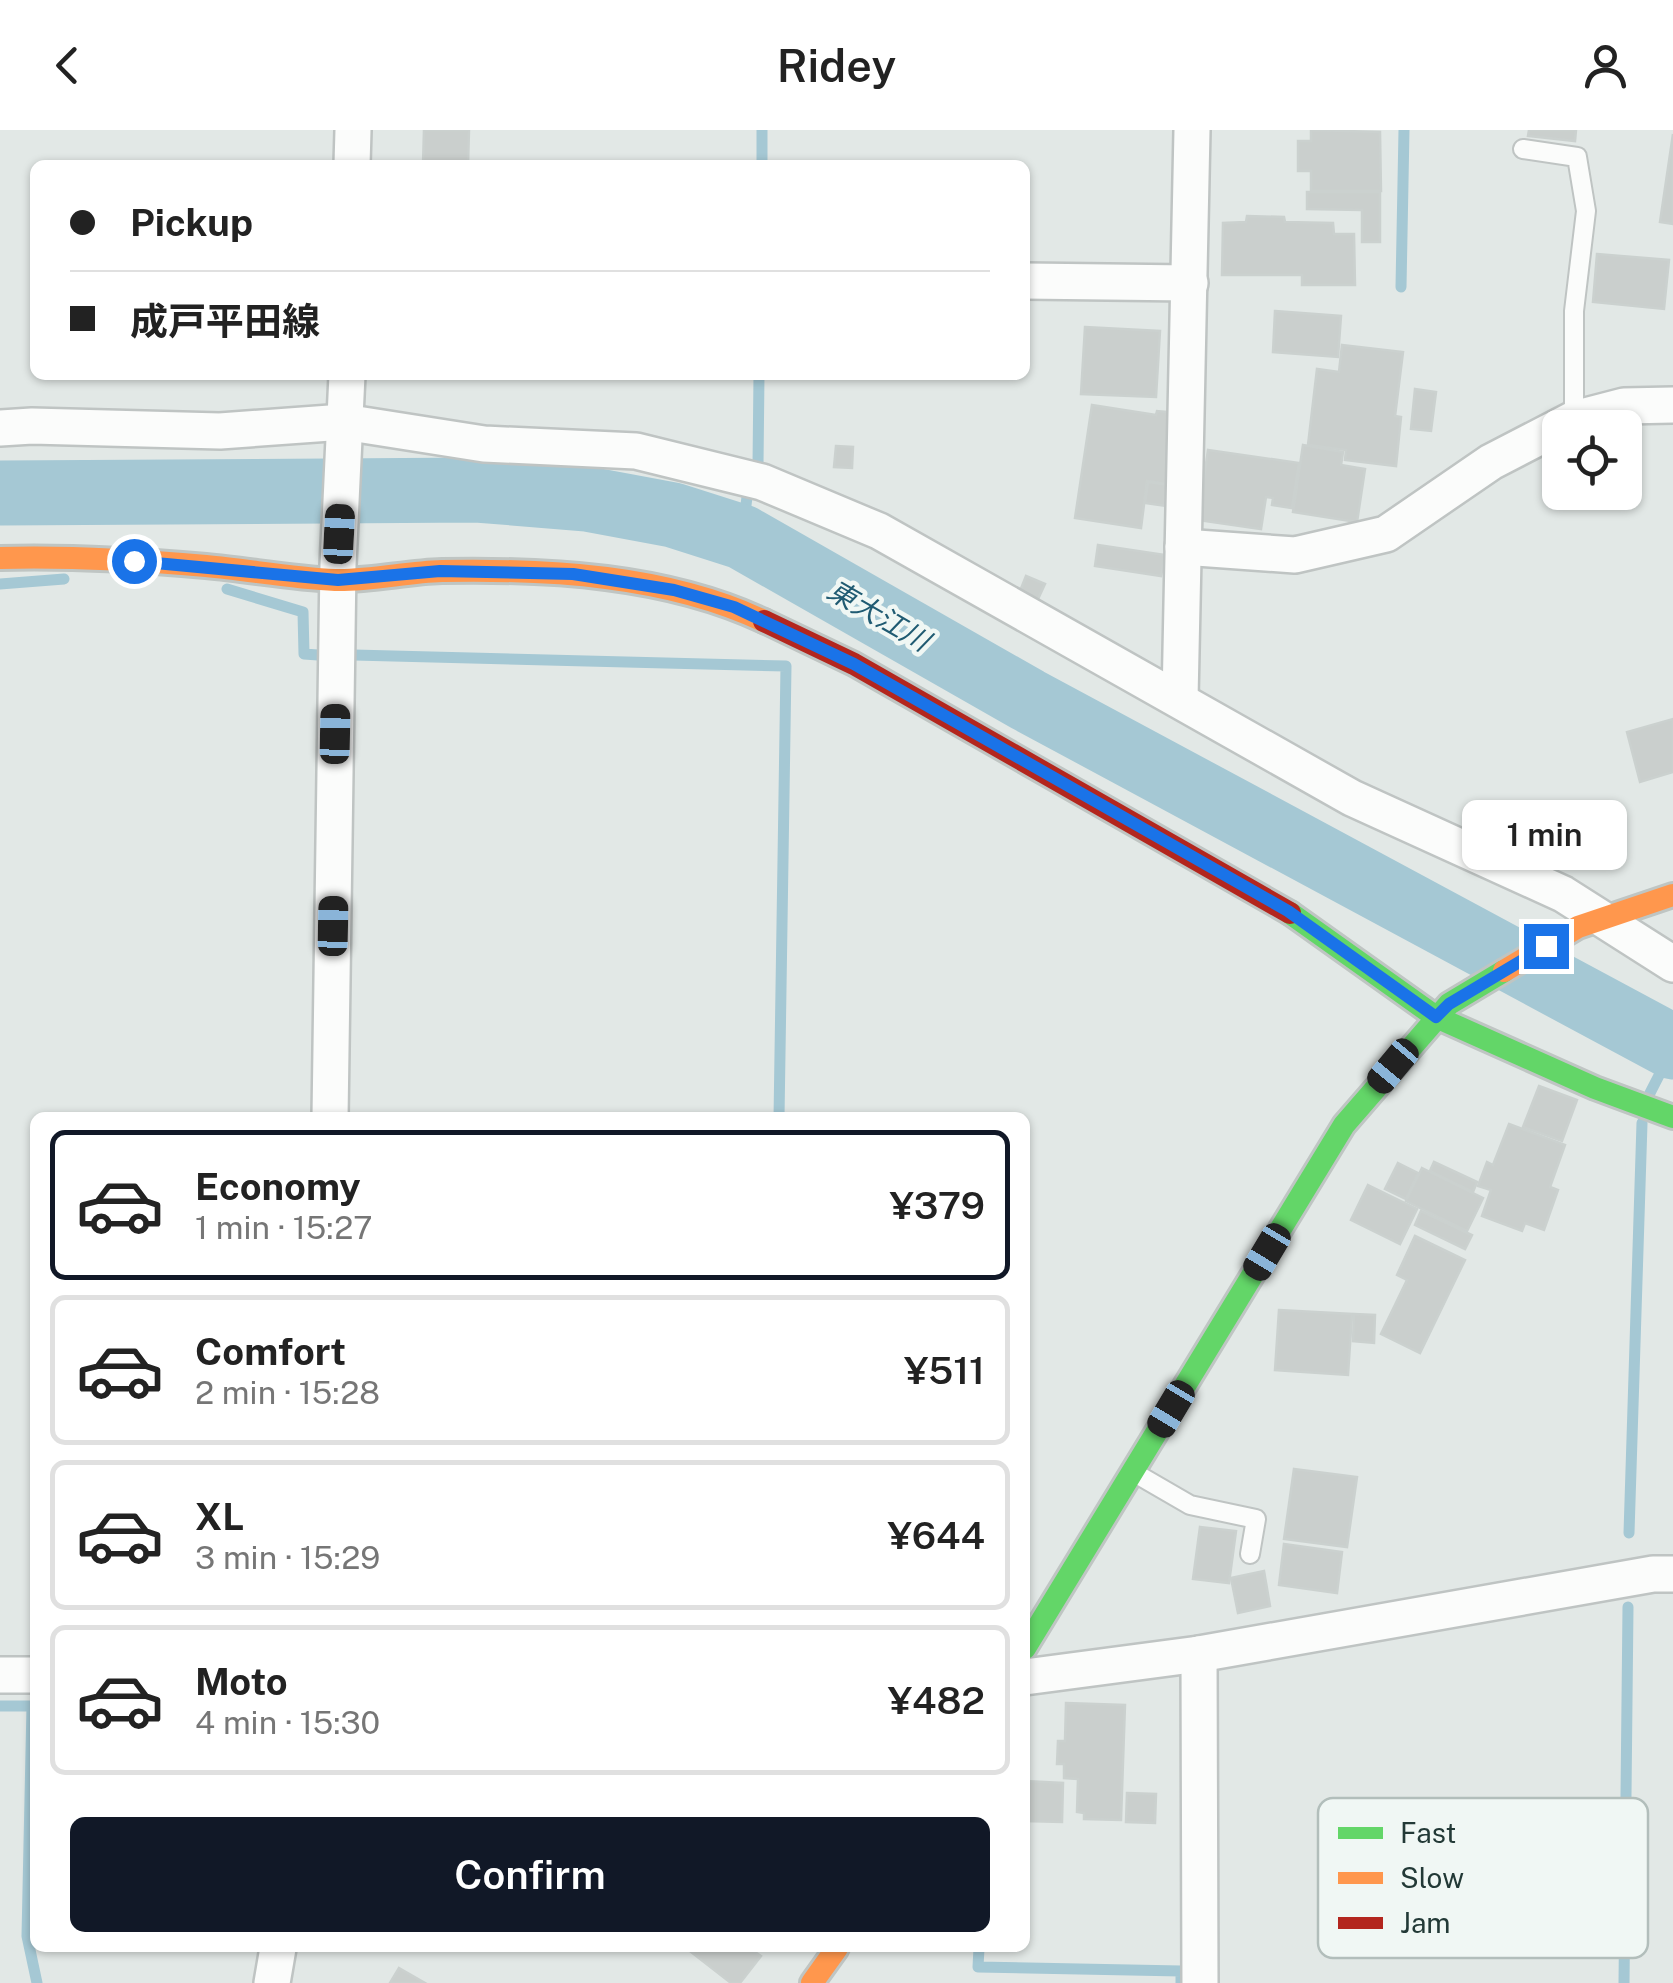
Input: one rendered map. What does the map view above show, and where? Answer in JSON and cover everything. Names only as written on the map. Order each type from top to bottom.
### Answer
[{"type":"street","points":[[352,160],[353,130]]},
{"type":"street","points":[[1180,700],[1192,130]]},
{"type":"street","points":[[1030,281],[1190,284]]},
{"type":"street","points":[[330,1112],[338,572],[346,380]]},
{"type":"street","points":[[1609,410],[1673,405]]},
{"type":"street","points":[[0,428],[344,433],[636,451],[762,482],[879,530],[1352,798],[1548,887],[1590,923],[1673,964]]},
{"type":"street","points":[[1183,547],[1295,555],[1386,534],[1491,462],[1542,436]]},
{"type":"street","points":[[0,558],[62,556],[338,572],[573,574],[674,590],[734,607],[854,664],[1288,911],[1442,1011],[1595,1088],[1673,1117]]},
{"type":"street","points":[[1030,1640],[1344,1125],[1442,1011],[1590,923],[1673,895]]},
{"type":"street","points":[[1030,1676],[1200,1654],[1634,1577],[1673,1574]]},
{"type":"street","points":[[1200,1654],[1200,1983]]},
{"type":"street","points":[[0,1675],[30,1675]]},
{"type":"street","points":[[272,1983],[277,1952]]},
{"type":"street","points":[[812,1983],[834,1952]]},
{"type":"lane","points":[[1523,149],[1577,157],[1586,211],[1574,310],[1574,410]]},
{"type":"lane","points":[[1132,1472],[1190,1506],[1256,1519],[1250,1554]]},
{"type":"building","points":[[424,130],[469,130],[468,160],[423,160]]},
{"type":"building","points":[[1311,130],[1380,132],[1381,191],[1311,191],[1311,171],[1298,171],[1298,141],[1311,141]]},
{"type":"building","points":[[1529,130],[1576,130],[1575,141],[1528,136]]},
{"type":"building","points":[[1673,134],[1673,224],[1660,222]]},
{"type":"building","points":[[1307,192],[1380,192],[1380,242],[1362,242],[1362,210],[1307,209]]},
{"type":"building","points":[[1247,216],[1333,223],[1334,234],[1354,234],[1355,285],[1302,285],[1302,275],[1222,275],[1223,223],[1246,222]]},
{"type":"building","points":[[1597,254],[1669,260],[1664,309],[1593,302]]},
{"type":"building","points":[[1275,311],[1341,316],[1338,357],[1273,352]]},
{"type":"building","points":[[1085,327],[1160,331],[1156,397],[1081,394]]},
{"type":"building","points":[[1342,345],[1403,352],[1395,416],[1401,417],[1396,466],[1345,460],[1346,450],[1308,445],[1317,369],[1339,372]]},
{"type":"building","points":[[1415,389],[1436,392],[1431,431],[1411,429]]},
{"type":"building","points":[[1092,405],[1156,415],[1157,411],[1178,413],[1173,485],[1147,481],[1141,528],[1075,518]]},
{"type":"building","points":[[1303,445],[1343,452],[1341,465],[1365,469],[1357,522],[1293,512]]},
{"type":"building","points":[[836,446],[853,447],[852,468],[834,467]]},
{"type":"building","points":[[1208,450],[1299,463],[1292,508],[1272,505],[1273,498],[1266,497],[1261,529],[1198,520]]},
{"type":"building","points":[[1148,482],[1170,485],[1167,506],[1145,503]]},
{"type":"building","points":[[1098,545],[1165,555],[1161,576],[1095,566]]},
{"type":"building","points":[[1026,576],[1045,584],[1038,599],[1020,591]]},
{"type":"building","points":[[1673,719],[1673,772],[1640,782],[1627,732]]},
{"type":"building","points":[[1539,1086],[1577,1100],[1562,1141],[1523,1127]]},
{"type":"building","points":[[1509,1124],[1565,1145],[1550,1187],[1558,1190],[1544,1230],[1525,1223],[1522,1231],[1482,1216],[1491,1190],[1478,1186],[1487,1162],[1493,1165]]},
{"type":"building","points":[[1434,1162],[1477,1182],[1473,1192],[1430,1171]]},
{"type":"building","points":[[1398,1163],[1418,1173],[1406,1199],[1385,1189]]},
{"type":"building","points":[[1422,1168],[1483,1198],[1467,1231],[1406,1201]]},
{"type":"building","points":[[1368,1185],[1417,1209],[1400,1244],[1351,1220]]},
{"type":"building","points":[[1421,1211],[1472,1235],[1465,1249],[1415,1225]]},
{"type":"building","points":[[1415,1236],[1465,1260],[1420,1353],[1381,1334],[1407,1280],[1397,1275]]},
{"type":"building","points":[[1279,1310],[1352,1314],[1348,1375],[1275,1370]]},
{"type":"building","points":[[1354,1314],[1375,1315],[1374,1343],[1353,1341]]},
{"type":"building","points":[[1294,1469],[1357,1477],[1347,1547],[1284,1539]]},
{"type":"building","points":[[1200,1527],[1236,1531],[1229,1583],[1193,1579]]},
{"type":"building","points":[[1284,1544],[1342,1552],[1337,1593],[1279,1585]]},
{"type":"building","points":[[1264,1571],[1270,1606],[1238,1613],[1231,1578]]},
{"type":"building","points":[[1066,1703],[1125,1705],[1121,1820],[1084,1819],[1084,1813],[1077,1812],[1078,1779],[1064,1778],[1064,1764],[1057,1764],[1058,1741],[1065,1741]]},
{"type":"building","points":[[1030,1781],[1063,1783],[1062,1822],[1030,1821]]},
{"type":"building","points":[[1127,1793],[1156,1794],[1155,1823],[1126,1822]]},
{"type":"building","points":[[691,1952],[755,1952],[761,1956],[740,1983],[731,1983]]},
{"type":"building","points":[[399,1968],[425,1983],[390,1983]]},
{"type":"waterway","points":[[762,130],[762,160]]},
{"type":"waterway","points":[[1401,287],[1404,130]]},
{"type":"waterway","points":[[758,464],[759,380]]},
{"type":"waterway","name":"東大江川","points":[[0,493],[477,490],[587,499],[673,515],[742,537],[1028,700],[1673,1047]]},
{"type":"waterway","points":[[742,537],[747,497]]},
{"type":"waterway","points":[[0,584],[64,579]]},
{"type":"waterway","points":[[227,589],[303,612],[304,654],[318,655]]},
{"type":"waterway","points":[[354,655],[786,666],[779,1112]]},
{"type":"waterway","points":[[1650,1093],[1673,1048]]},
{"type":"waterway","points":[[1629,1533],[1642,1123]]},
{"type":"waterway","points":[[1626,1798],[1628,1607]]},
{"type":"waterway","points":[[0,1706],[30,1706]]},
{"type":"waterway","points":[[30,1798],[27,1936],[30,1950]]},
{"type":"waterway","points":[[30,1952],[37,1983]]},
{"type":"waterway","points":[[979,1952],[978,1967],[1181,1971],[1181,1983]]},
{"type":"waterway","points":[[1624,1958],[1624,1983]]},
{"type":"traffic: fast","points":[[1290,913],[1436,1017],[1595,1088],[1673,1117]]},
{"type":"traffic: fast","points":[[1030,1640],[1344,1125],[1449,1004],[1504,971]]},
{"type":"traffic: slow","points":[[0,558],[154,562],[335,580],[442,571],[565,574],[647,584],[764,621]]},
{"type":"traffic: slow","points":[[1504,971],[1578,927],[1673,895]]},
{"type":"traffic: slow","points":[[812,1983],[834,1952]]},
{"type":"traffic: jam","points":[[764,621],[854,664],[1290,913]]},
{"type":"route","points":[[134,561],[338,580],[440,571],[573,574],[674,590],[734,607],[854,664],[1288,911],[1436,1017],[1449,1004],[1546,946]]}]
